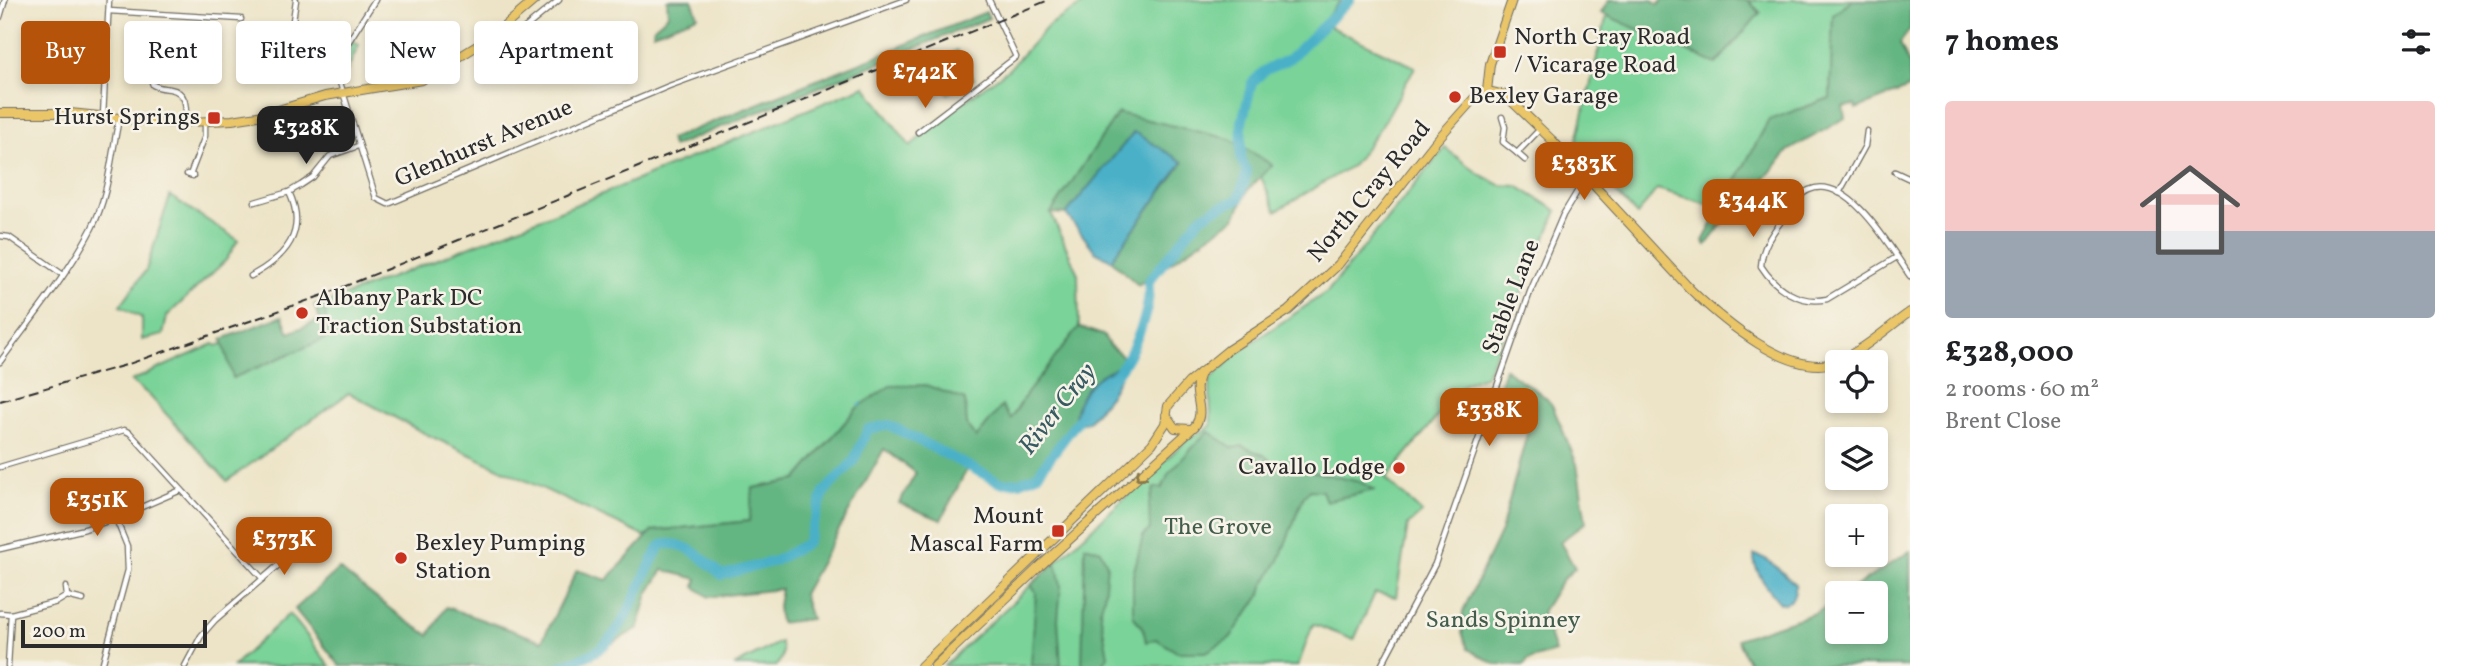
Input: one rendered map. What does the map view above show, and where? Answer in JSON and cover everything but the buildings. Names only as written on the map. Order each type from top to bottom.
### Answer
[{"type":"main road","points":[[510,21],[535,0]]},
{"type":"main road","points":[[1513,0],[1490,64],[1487,90],[1504,95],[1540,129],[1706,304],[1760,345],[1801,363],[1825,365],[1853,353],[1910,312]]},
{"type":"main road","points":[[0,113],[70,113],[186,123],[258,116],[317,98],[418,81],[474,47]]},
{"type":"main road","name":"North Cray Road","points":[[1177,398],[1202,371],[1228,350],[1288,311],[1338,265],[1436,141],[1477,95],[1487,90]]},
{"type":"main road","points":[[934,666],[1198,422],[1200,415],[1196,393],[1197,380],[1202,371]]},
{"type":"main road","points":[[921,666],[1152,443],[1165,424],[1170,403],[1177,398],[1187,397],[1199,406]]},
{"type":"main road","points":[[1166,415],[1175,428],[1191,429]]},
{"type":"street","points":[[0,17],[5,0]]},
{"type":"street","points":[[103,116],[110,0]]},
{"type":"street","points":[[293,21],[296,0]]},
{"type":"street","points":[[351,38],[375,0]]},
{"type":"street","points":[[533,21],[559,0]]},
{"type":"street","name":"Glenhurst Avenue","points":[[339,84],[376,198],[388,204],[669,86],[906,0]]},
{"type":"street","points":[[918,132],[1016,57],[989,0]]},
{"type":"street","points":[[109,11],[241,19]]},
{"type":"street","points":[[154,84],[156,88],[174,89],[181,93],[186,100],[186,123]]},
{"type":"street","points":[[1502,117],[1505,127],[1503,142],[1525,160]]},
{"type":"street","points":[[0,362],[92,228],[102,201],[119,119]]},
{"type":"street","points":[[190,175],[205,136],[205,122]]},
{"type":"street","points":[[1517,153],[1540,129]]},
{"type":"street","points":[[1839,193],[1865,146],[1867,131]]},
{"type":"street","points":[[255,202],[289,192],[313,177],[330,156],[358,146]]},
{"type":"street","points":[[1895,172],[1910,179]]},
{"type":"street","name":"Stable Lane","points":[[1381,666],[1435,564],[1514,335],[1563,215],[1586,176]]},
{"type":"street","points":[[1897,257],[1827,299],[1814,302],[1798,298],[1781,288],[1768,277],[1761,266],[1765,244],[1797,198],[1815,188],[1839,193],[1866,214],[1897,257],[1910,276]]},
{"type":"street","points":[[251,276],[278,259],[294,234],[297,216],[289,192]]},
{"type":"street","points":[[0,236],[9,237],[62,274]]},
{"type":"street","points":[[0,467],[124,430],[130,433],[262,579]]},
{"type":"street","points":[[0,549],[116,519],[181,490]]},
{"type":"street","points":[[102,666],[128,570],[127,545],[116,519]]},
{"type":"street","points":[[185,666],[201,636],[215,620],[289,556]]},
{"type":"street","points":[[66,587],[67,596]]},
{"type":"street","points":[[0,613],[11,614],[57,602],[67,596],[83,600]]},
{"type":"street","points":[[9,666],[11,614]]},
{"type":"green space","points":[[667,0],[692,0],[698,16],[653,33],[654,27],[668,15]]},
{"type":"green space","points":[[1090,0],[1341,0],[1322,23],[1415,67],[1384,122],[1353,165],[1276,211],[1261,177],[1272,165],[1230,139],[1118,114],[1051,213],[1078,274],[1079,327],[1025,396],[1011,419],[1002,407],[976,439],[967,425],[857,408],[796,480],[753,488],[750,521],[652,531],[646,537],[424,433],[349,393],[227,481],[149,395],[131,381],[214,344],[217,346],[284,320],[291,340],[325,326],[324,304],[865,86],[910,146],[948,113],[1009,69],[1049,25]]},
{"type":"green space","points":[[1609,0],[1652,0],[1658,5],[1663,0],[1748,0],[1760,13],[1716,64],[1601,13]]},
{"type":"green space","points":[[1748,0],[1853,0],[1833,15],[1830,98],[1769,120],[1721,208],[1657,189],[1637,215],[1575,149],[1607,15],[1760,12]]},
{"type":"green space","points":[[1853,0],[1910,0],[1910,29],[1900,43],[1910,66],[1909,88],[1856,109],[1855,105],[1843,107],[1845,118],[1788,151],[1741,207],[1737,205],[1706,245],[1703,241],[1769,120],[1830,98],[1833,15]]},
{"type":"green space","points":[[986,12],[989,18],[672,147],[670,139]]},
{"type":"green space","points":[[351,41],[359,45],[351,62]]},
{"type":"green space","points":[[957,50],[974,79],[948,94],[931,64]]},
{"type":"green space","points":[[1118,113],[1230,139],[1272,165],[1247,191],[1235,218],[1138,285],[1111,260],[1183,163],[1134,133],[1066,214],[1051,213]]},
{"type":"green space","points":[[1445,148],[1479,174],[1500,185],[1517,186],[1557,211],[1486,375],[1464,384],[1386,479],[1422,513],[1408,525],[1396,597],[1375,593],[1354,640],[1313,624],[1298,666],[944,666],[1187,440],[1211,426],[1210,380],[1238,352],[1328,291]]},
{"type":"green space","points":[[170,196],[238,240],[226,260],[167,316],[163,335],[142,340],[142,318],[120,306],[146,270]]},
{"type":"green space","points":[[325,303],[327,338],[233,378],[222,339],[282,316],[289,333],[320,320],[314,305]]},
{"type":"green space","points":[[1079,327],[1103,335],[1110,346],[1127,360],[1074,424],[1037,475],[1020,482],[1001,483],[968,467],[941,520],[899,503],[916,473],[884,449],[803,594],[811,619],[780,623],[778,606],[781,589],[709,597],[695,587],[697,579],[663,570],[648,594],[638,628],[574,666],[340,666],[295,609],[339,569],[402,618],[429,635],[446,607],[542,641],[577,570],[607,580],[652,531],[749,521],[753,488],[796,480],[857,408],[890,386],[926,385],[965,400],[967,425],[976,438],[1002,406],[1011,419],[1025,396]]},
{"type":"green space","name":"Sands Spinney","points":[[1505,368],[1542,394],[1552,405],[1577,464],[1586,522],[1560,542],[1575,568],[1562,580],[1542,612],[1555,652],[1528,660],[1524,665],[1495,664],[1468,649],[1462,632],[1463,611],[1501,531],[1528,430],[1487,424]]},
{"type":"green space","name":"The Grove","points":[[1208,431],[1233,448],[1242,446],[1264,455],[1275,465],[1360,482],[1374,490],[1326,501],[1322,491],[1310,490],[1304,496],[1279,560],[1261,594],[1230,638],[1206,652],[1177,652],[1156,639],[1146,642],[1143,628],[1133,616],[1133,575],[1143,536],[1150,529],[1149,503],[1154,488],[1162,488],[1169,473]]},
{"type":"green space","points":[[1085,546],[1100,550],[1107,564],[1100,611],[1108,656],[1102,666],[1082,666]]},
{"type":"green space","points":[[1910,551],[1910,666],[1750,666],[1737,639],[1818,612],[1825,607],[1825,644],[1888,644],[1888,581],[1864,581]]},
{"type":"green space","points":[[1056,562],[1061,585],[1058,620],[1061,666],[1031,666],[1036,592],[1031,585]]},
{"type":"green space","points":[[289,614],[330,666],[233,666]]},
{"type":"green space","points":[[780,642],[782,655],[776,666],[734,666]]},
{"type":"water","points":[[1134,132],[1183,162],[1111,260],[1095,251],[1066,214]]},
{"type":"water","points":[[1120,366],[1124,369],[1110,395],[1088,422],[1074,424],[1078,403],[1087,388],[1101,375]]},
{"type":"water","points":[[1754,555],[1771,562],[1795,584],[1791,600],[1781,604],[1767,587],[1756,568]]},
{"type":"waterway","name":"River Cray","points":[[1115,376],[1128,357],[1140,331],[1149,293],[1148,282],[1199,219],[1239,199],[1247,172],[1241,159],[1242,122],[1252,83],[1264,71],[1289,59],[1350,0]]},
{"type":"waterway","points":[[859,406],[862,403]]},
{"type":"waterway","name":"River Cray","points":[[561,666],[592,654],[611,639],[627,614],[661,545],[687,548],[722,575],[775,561],[807,543],[824,492],[853,462],[868,429],[889,425],[1001,483],[1020,482],[1037,475],[1082,415]]},
{"type":"railway","points":[[0,401],[126,365],[326,294],[1049,0]]},
{"type":"place","name":"North Cray Road / Vicarage Road","points":[[1500,52]]},
{"type":"place","name":"Bexley Garage","points":[[1455,97]]},
{"type":"place","name":"Hurst Springs","points":[[214,118]]},
{"type":"place","name":"Albany Park DC Traction Substation","points":[[302,313]]},
{"type":"place","name":"Cavallo Lodge","points":[[1399,468]]},
{"type":"place","name":"Mount Mascal Farm","points":[[1058,531]]},
{"type":"place","name":"Bexley Pumping Station","points":[[401,558]]}]
